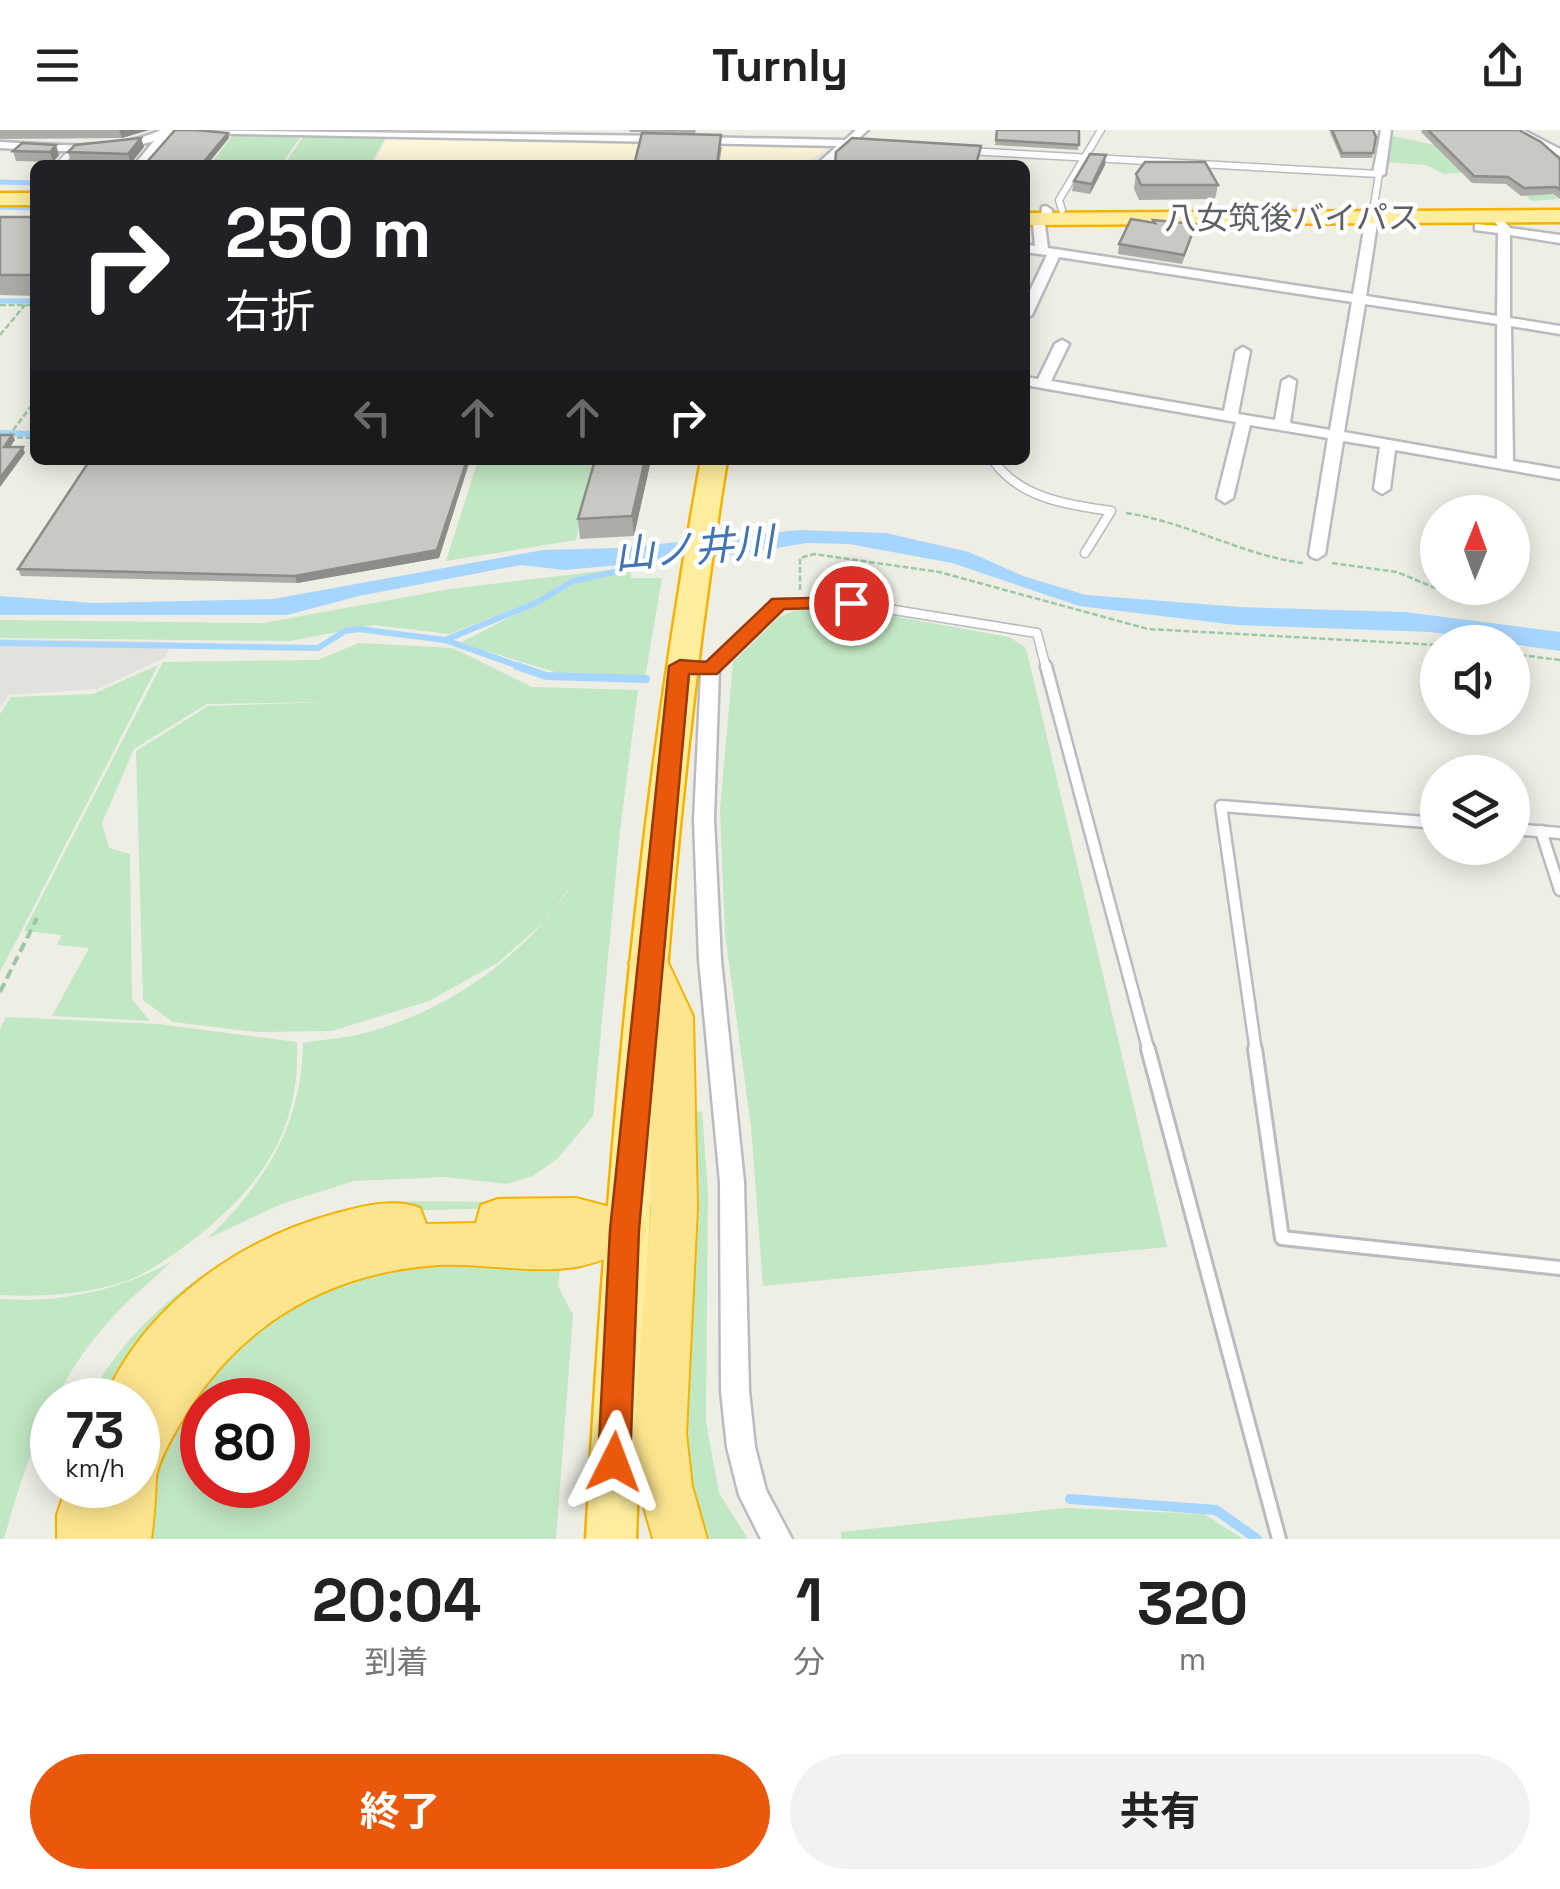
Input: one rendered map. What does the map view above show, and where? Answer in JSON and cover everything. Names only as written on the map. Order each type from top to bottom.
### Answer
[{"type":"highway","points":[[0,191],[30,194]]},
{"type":"highway","points":[[0,199],[30,194]]},
{"type":"highway","name":"八女筑後バイパス","points":[[1041,214],[1560,213]]},
{"type":"highway","name":"八女筑後バイパス","points":[[1041,214],[1493,224],[1560,213]]},
{"type":"highway","points":[[611,1539],[624,1230],[649,963],[695,668],[698,548],[713,465]]},
{"type":"highway","points":[[649,963],[672,1016],[674,1208],[660,1434],[665,1486],[680,1539]]},
{"type":"highway","points":[[143,1378],[193,1318],[239,1278],[292,1248],[340,1231],[390,1223],[540,1219],[576,1219],[624,1230]]},
{"type":"highway","points":[[160,1405],[188,1364],[241,1309],[298,1275],[369,1251],[437,1244],[575,1246],[624,1230]]},
{"type":"highway","points":[[84,1539],[86,1508]]},
{"type":"highway","points":[[124,1539],[129,1508]]},
{"type":"street","points":[[0,144],[74,148],[152,141],[171,130]]},
{"type":"street","points":[[144,160],[171,130]]},
{"type":"street","points":[[186,130],[847,143]]},
{"type":"street","points":[[828,160],[863,130]]},
{"type":"street","points":[[1379,174],[1386,130]]},
{"type":"street","points":[[1441,130],[1472,130]]},
{"type":"street","points":[[1514,130],[1560,154]]},
{"type":"street","points":[[1030,302],[1049,251],[1039,224],[1041,214]]},
{"type":"street","points":[[1319,559],[1371,224]]},
{"type":"street","points":[[1505,465],[1502,321],[1493,224],[1560,238]]},
{"type":"street","points":[[1030,249],[1560,330]]},
{"type":"street","points":[[1042,384],[1062,344]]},
{"type":"street","points":[[1224,498],[1243,351]]},
{"type":"street","points":[[1282,426],[1289,380]]},
{"type":"street","points":[[1030,381],[1560,474]]},
{"type":"street","points":[[1382,489],[1388,444]]},
{"type":"street","points":[[695,668],[710,960],[732,1182],[735,1390],[752,1494],[777,1539]]},
{"type":"lane","points":[[1041,214],[1059,200],[1101,130]]},
{"type":"lane","points":[[847,143],[867,144]]},
{"type":"lane","points":[[63,160],[74,148]]},
{"type":"lane","points":[[966,150],[1379,174],[1374,204]]},
{"type":"lane","points":[[996,465],[999,472],[1056,503],[1111,511],[1085,554]]},
{"type":"lane","points":[[695,668],[779,603],[851,603],[1037,633],[1067,758],[1279,1539]]},
{"type":"lane","points":[[1420,822],[1221,806],[1282,1238],[1560,1268]]},
{"type":"lane","points":[[1530,830],[1560,833]]},
{"type":"lane","points":[[1541,831],[1560,890]]},
{"type":"path","points":[[0,305],[30,305]]},
{"type":"path","points":[[0,335],[26,305]]},
{"type":"path","points":[[7,437],[30,407]]},
{"type":"path","points":[[0,437],[30,438]]},
{"type":"path","points":[[1111,511],[1180,521],[1274,561],[1319,559],[1397,572],[1420,582]]},
{"type":"path","points":[[801,603],[798,564],[804,556],[814,554],[938,572],[1148,629],[1420,644]]},
{"type":"path","points":[[1530,656],[1560,660]]},
{"type":"path","points":[[0,992],[37,918]]},
{"type":"shaded area","points":[[388,137],[832,146],[809,160],[376,160]]},
{"type":"shaded area","points":[[0,639],[172,642],[164,658],[98,689],[9,695],[0,707]]},
{"type":"green space","points":[[233,135],[301,136],[284,160],[214,160]]},
{"type":"green space","points":[[304,136],[386,137],[373,160],[287,160]]},
{"type":"green space","points":[[1393,136],[1517,163],[1558,199],[1532,201],[1492,170],[1444,174],[1426,165],[1385,162]]},
{"type":"green space","points":[[476,465],[595,465],[576,540],[446,561]]},
{"type":"green space","points":[[609,570],[573,580],[532,602],[449,634],[374,625],[290,641],[0,638],[0,620],[263,623],[450,589]]},
{"type":"green space","points":[[630,570],[631,578],[662,578],[645,678],[565,675],[460,643],[576,583]]},
{"type":"green space","points":[[798,609],[871,612],[1009,637],[1026,648],[1167,1247],[763,1286],[751,1127],[725,934],[720,810],[733,662],[779,617]]},
{"type":"green space","points":[[359,643],[453,648],[532,687],[638,690],[620,831],[593,1116],[558,1158],[533,1176],[507,1184],[445,1177],[354,1181],[281,1204],[207,1239],[246,1197],[276,1151],[296,1100],[303,1043],[364,1033],[432,1007],[487,974],[542,924],[499,962],[429,1001],[332,1031],[257,1032],[173,1022],[143,1000],[136,751],[208,706],[327,702],[207,704],[134,749],[102,823],[109,848],[130,854],[132,999],[150,1021],[52,1016],[89,948],[57,945],[62,935],[24,931],[163,662],[318,660]]},
{"type":"green space","points":[[158,665],[0,972],[0,714],[11,697],[93,694]]},
{"type":"green space","points":[[6,1017],[159,1024],[297,1042],[292,1104],[283,1131],[271,1156],[236,1202],[189,1243],[149,1270],[123,1282],[77,1292],[0,1295],[0,1029]]},
{"type":"green space","points":[[702,1111],[708,1192],[706,1422],[719,1493],[748,1539],[696,1539],[678,1445],[685,1114]]},
{"type":"green space","points":[[392,1201],[513,1202],[527,1208],[383,1211],[141,1378],[102,1378],[144,1324],[218,1266],[302,1224]]},
{"type":"green space","points":[[471,1257],[560,1267],[558,1286],[573,1315],[556,1539],[146,1539],[148,1508],[160,1508],[160,1459],[180,1412],[180,1508],[310,1508],[310,1378],[203,1378],[218,1357],[321,1285],[396,1265]]},
{"type":"green space","points":[[171,1262],[109,1321],[67,1378],[30,1378],[30,1459],[4,1539],[0,1539],[0,1299],[67,1297],[130,1281]]},
{"type":"green space","points":[[1066,1508],[1204,1514],[1243,1539],[841,1539],[841,1532]]},
{"type":"water","name":"山ノ井川","points":[[799,530],[886,533],[969,552],[1023,576],[1086,595],[1240,607],[1405,612],[1506,625],[1420,625],[1420,632],[1236,625],[1079,606],[952,563],[849,544],[807,543],[740,554],[565,570],[521,565],[359,596],[287,615],[0,615],[0,596],[94,603],[273,599],[543,550],[618,548]]},
{"type":"water","points":[[1530,628],[1560,632],[1560,651],[1530,647]]},
{"type":"building","points":[[175,130],[228,133],[205,160],[149,160]]},
{"type":"building","points":[[997,130],[1079,130],[1079,145],[996,140]]},
{"type":"building","points":[[1332,130],[1373,130],[1373,153],[1342,153]]},
{"type":"building","points":[[1428,130],[1519,130],[1560,159],[1560,190],[1524,188],[1508,177],[1474,176]]},
{"type":"building","points":[[642,133],[721,135],[718,160],[635,160]]},
{"type":"building","points":[[141,138],[128,154],[68,152],[75,145]]},
{"type":"building","points":[[852,138],[981,146],[977,160],[835,160],[836,152]]},
{"type":"building","points":[[22,143],[56,145],[50,152],[13,151]]},
{"type":"building","points":[[1090,154],[1106,155],[1092,184],[1074,181]]},
{"type":"building","points":[[1145,162],[1205,162],[1218,185],[1141,185],[1136,174]]},
{"type":"building","points":[[0,217],[30,217],[30,275],[0,275]]},
{"type":"building","points":[[1131,219],[1196,224],[1184,255],[1119,244]]},
{"type":"building","points":[[0,435],[12,435],[4,447],[23,447],[0,478]]},
{"type":"building","points":[[87,465],[465,465],[437,550],[295,576],[18,569]]},
{"type":"building","points":[[594,465],[644,465],[632,516],[578,519]]},
{"type":"waterway","points":[[0,182],[30,183]]},
{"type":"waterway","points":[[0,207],[30,208]]},
{"type":"waterway","points":[[0,301],[30,301]]},
{"type":"waterway","points":[[0,433],[30,434]]},
{"type":"waterway","name":"山ノ井川","points":[[445,640],[536,603],[573,581],[619,571],[637,558]]},
{"type":"waterway","points":[[0,643],[318,648],[345,631],[358,629],[445,640]]},
{"type":"waterway","points":[[445,640],[524,668]]},
{"type":"waterway","points":[[517,666],[546,676],[646,679]]},
{"type":"waterway","points":[[1070,1499],[1216,1510],[1257,1539]]},
{"type":"route","points":[[614,1462],[624,1230],[680,666],[710,669],[779,603],[851,603]]}]
